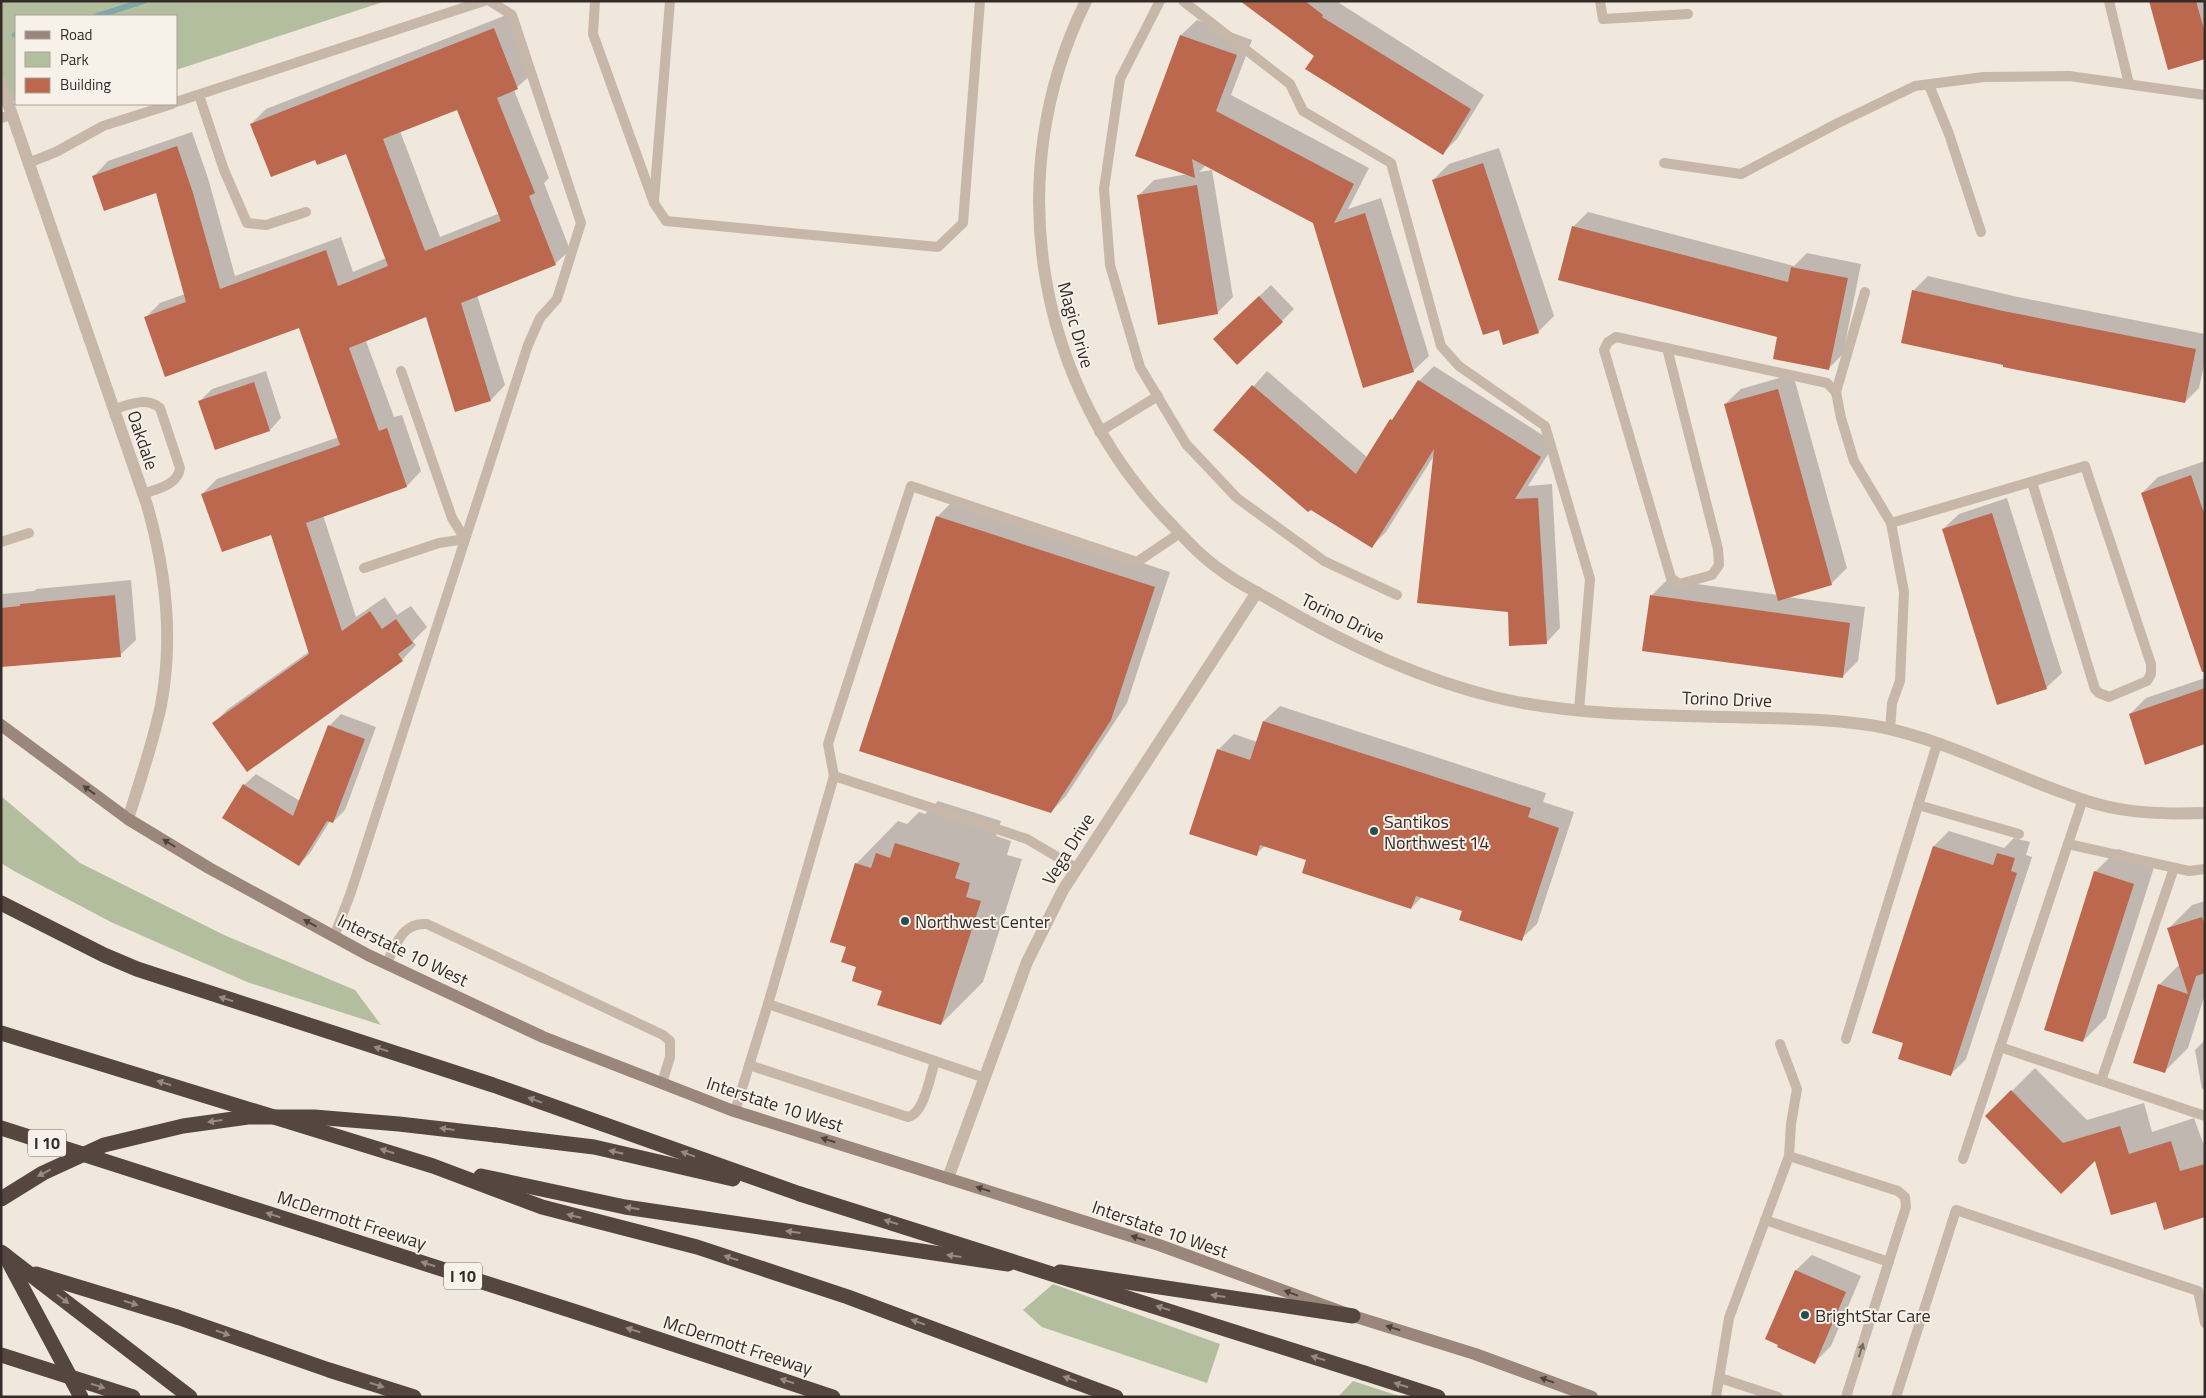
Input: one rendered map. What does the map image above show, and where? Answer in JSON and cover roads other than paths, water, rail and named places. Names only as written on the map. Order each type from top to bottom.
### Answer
[{"type":"highway","points":[[1,903],[104,956],[137,969],[493,1085],[800,1194],[1438,1397]]},
{"type":"highway","points":[[1,1033],[433,1166],[542,1207],[697,1247],[848,1297],[1116,1397]]},
{"type":"highway","points":[[1,1199],[43,1172],[104,1145],[183,1126],[248,1117],[314,1117],[399,1124],[594,1147],[800,1194]]},
{"type":"highway","name":"McDermott Freeway","points":[[1,1128],[576,1312],[834,1397]]},
{"type":"highway","points":[[433,1166],[625,1207],[1353,1316]]},
{"type":"highway","points":[[1,1247],[81,1397]]},
{"type":"highway","points":[[1,1252],[190,1397]]},
{"type":"highway","points":[[1,1263],[177,1317],[329,1370],[414,1397]]},
{"type":"highway","points":[[1,1355],[133,1397]]},
{"type":"main road","name":"Interstate 10 West","points":[[1,725],[128,818],[209,868],[386,964],[543,1037],[735,1111],[1158,1245],[1353,1316],[1475,1354],[1592,1397]]},
{"type":"street","name":"Magic Drive","points":[[1086,1],[1065,51],[1051,98],[1043,145],[1039,193],[1040,242],[1047,289],[1058,336],[1074,382],[1099,432],[1121,466],[1150,504],[1221,571],[1257,592]]},
{"type":"street","name":"Oakdale","points":[[1,83],[7,117],[28,163],[143,494],[158,544],[165,584],[168,624],[166,664],[159,713],[128,818]]},
{"type":"street","name":"Torino Drive","points":[[1257,592],[1320,630],[1366,651],[1450,685],[1495,697],[1539,706],[1578,710],[1829,720],[1879,727],[1937,744],[2083,799],[2124,810],[2167,814],[2205,813]]},
{"type":"street","name":"Vega Drive","points":[[948,1178],[1027,962],[1063,890],[1257,592]]},
{"type":"lane","points":[[178,101],[484,1]]},
{"type":"lane","points":[[334,937],[351,892],[528,345],[540,318],[557,299],[581,223],[512,15],[490,1]]},
{"type":"lane","points":[[595,1],[594,34],[654,203],[666,221],[938,247],[963,223],[980,1]]},
{"type":"lane","points":[[654,203],[670,1]]},
{"type":"lane","points":[[1160,1],[1120,79],[1104,189],[1110,265],[1140,367],[1186,444],[1237,498],[1324,561],[1397,595]]},
{"type":"lane","points":[[1183,1],[1290,84],[1304,111],[1391,163],[1440,346],[1459,366],[1545,426],[1590,579],[1578,710]]},
{"type":"lane","points":[[1600,1],[1603,19],[1688,14]]},
{"type":"lane","points":[[2109,1],[2129,84]]},
{"type":"lane","points":[[1664,163],[1741,174],[1836,124],[1915,86],[1984,77],[2069,76],[2205,95]]},
{"type":"lane","points":[[1929,85],[1949,134],[1981,232]]},
{"type":"lane","points":[[199,95],[224,170],[247,223],[266,225],[306,212]]},
{"type":"lane","points":[[28,163],[56,152],[103,126],[169,105]]},
{"type":"lane","points":[[1865,292],[1836,392],[1841,418],[1854,461],[1891,523],[1904,592],[1900,681],[1892,704],[1890,730]]},
{"type":"lane","points":[[1667,348],[1718,549],[1718,565],[1712,575],[1679,584],[1671,578],[1604,350],[1608,342],[1616,338],[1667,348],[1827,383],[1836,392]]},
{"type":"lane","points":[[401,371],[452,518],[465,539]]},
{"type":"lane","points":[[1099,432],[1158,396]]},
{"type":"lane","points":[[114,409],[143,401],[153,402],[160,408],[180,468],[179,475],[171,483],[143,494]]},
{"type":"lane","points":[[1891,523],[2086,466],[2152,664],[2148,681],[2110,697],[2095,689],[2032,482]]},
{"type":"lane","points":[[735,1111],[834,776],[828,744],[911,486],[1137,562],[1180,534]]},
{"type":"lane","points":[[1,542],[29,533]]},
{"type":"lane","points":[[364,568],[439,543],[465,539]]},
{"type":"lane","points":[[1846,1039],[1937,744]]},
{"type":"lane","points":[[834,776],[1027,838],[1076,868]]},
{"type":"lane","points":[[1963,1159],[2083,799]]},
{"type":"lane","points":[[1918,805],[2019,834]]},
{"type":"lane","points":[[2068,844],[2188,871],[2205,869]]},
{"type":"lane","points":[[2101,1081],[2174,868]]},
{"type":"lane","points":[[386,964],[406,929],[416,923],[427,924],[663,1035],[670,1041],[670,1057],[662,1083]]},
{"type":"lane","points":[[768,1004],[984,1078]]},
{"type":"lane","points":[[1716,1397],[1729,1318],[1789,1156],[1791,1124],[1798,1089],[1780,1044]]},
{"type":"lane","points":[[2000,1047],[2205,1116]]},
{"type":"lane","points":[[749,1065],[908,1117],[914,1116],[920,1109],[935,1061]]},
{"type":"lane","points":[[1789,1156],[1898,1191],[1905,1197],[1906,1207],[1846,1397]]},
{"type":"lane","points":[[1896,1397],[1956,1210],[2201,1291],[2205,1323]]},
{"type":"lane","points":[[1765,1220],[1889,1262]]},
{"type":"lane","points":[[1720,1378],[1778,1397]]},
{"type":"waterway","points":[[100,15],[144,1]]},
{"type":"place","name":"Santikos Northwest 14","points":[[1374,831]]},
{"type":"place","name":"Northwest Center","points":[[905,921]]},
{"type":"place","name":"BrightStar Care","points":[[1805,1315]]}]
